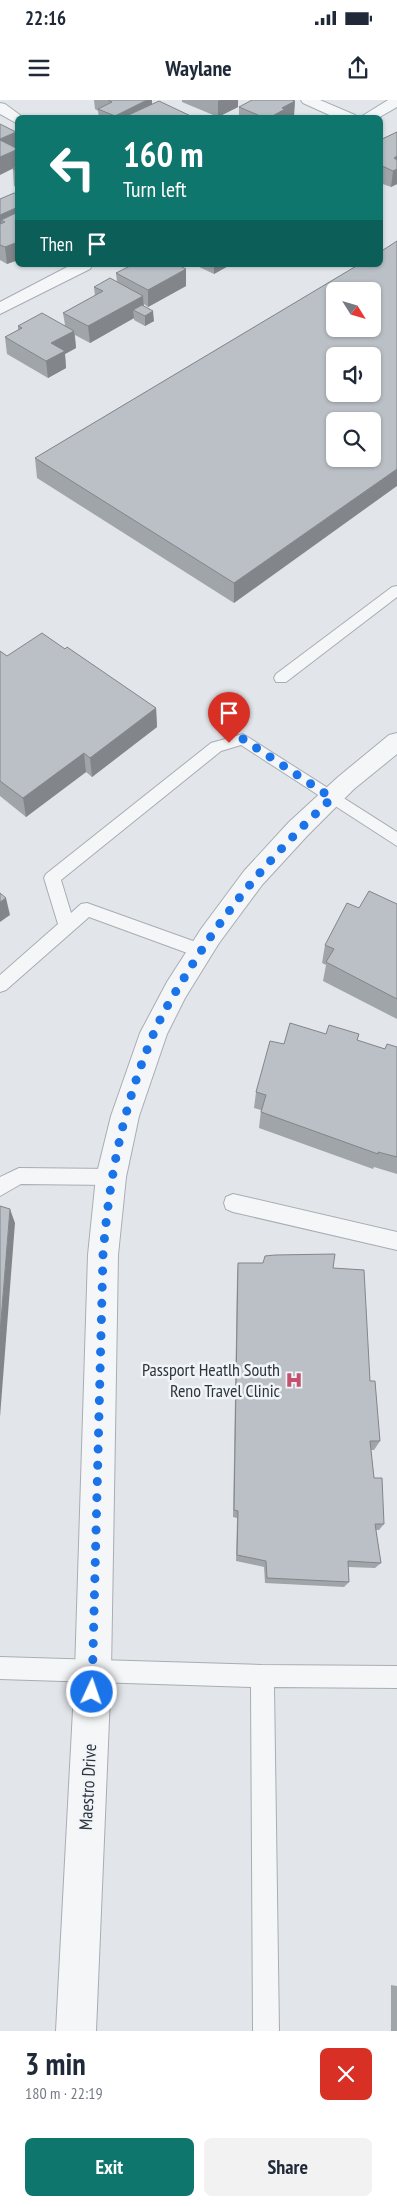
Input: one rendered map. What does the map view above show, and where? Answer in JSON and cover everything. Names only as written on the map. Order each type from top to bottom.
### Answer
[{"type":"street","points":[[308,100],[343,115]]},
{"type":"street","points":[[371,115],[397,101]]},
{"type":"street","points":[[0,108],[15,118]]},
{"type":"street","points":[[1,307],[80,267]]},
{"type":"street","name":"Maestro Drive","points":[[76,2031],[94,1672],[103,1255],[111,1177],[125,1116],[154,1034],[176,990],[253,878],[298,830],[332,798],[394,749]]},
{"type":"lane","points":[[281,678],[397,590]]},
{"type":"lane","points":[[67,926],[52,878],[216,747],[243,739],[397,840]]},
{"type":"lane","points":[[0,985],[87,909],[201,951]]},
{"type":"lane","points":[[0,1187],[19,1176],[111,1177]]},
{"type":"lane","points":[[233,1203],[397,1240]]},
{"type":"lane","points":[[0,1668],[262,1676],[397,1677]]},
{"type":"lane","points":[[262,1676],[266,2031]]},
{"type":"building","points":[[108,100],[147,100],[117,115],[98,109],[112,102]]},
{"type":"building","points":[[252,100],[295,101],[274,115],[258,115],[239,107]]},
{"type":"building","points":[[159,101],[189,115],[129,115]]},
{"type":"building","points":[[0,124],[15,132],[15,132],[0,139]]},
{"type":"building","points":[[397,132],[397,156],[394,158],[397,160],[397,169],[393,171],[383,166],[383,139]]},
{"type":"building","points":[[0,140],[15,148],[15,150],[0,157]]},
{"type":"building","points":[[15,194],[15,208],[0,215],[0,199]]},
{"type":"building","points":[[15,213],[15,243],[5,247],[0,245],[0,224],[5,222],[1,220]]},
{"type":"building","points":[[397,241],[397,469],[234,583],[35,458],[326,284],[326,338],[381,338],[381,282],[330,282],[355,267],[383,267],[383,250]]},
{"type":"building","points":[[128,267],[182,267],[186,269],[148,290],[116,273]]},
{"type":"building","points":[[110,278],[143,296],[88,326],[63,313],[103,291],[94,287]]},
{"type":"building","points":[[142,305],[153,311],[145,316],[133,310]]},
{"type":"building","points":[[42,313],[74,331],[51,343],[65,351],[46,361],[5,337],[22,328],[18,326]]},
{"type":"building","points":[[42,633],[65,649],[67,647],[156,708],[90,758],[84,753],[23,798],[0,781],[0,651],[7,656]]},
{"type":"building","points":[[369,891],[397,904],[397,999],[326,962],[334,949],[325,945],[347,903],[359,908]]},
{"type":"building","points":[[0,893],[6,898],[0,902]]},
{"type":"building","points":[[290,1023],[326,1034],[329,1025],[359,1034],[357,1040],[385,1049],[387,1044],[397,1047],[397,1157],[378,1152],[378,1154],[261,1112],[266,1095],[256,1092],[270,1041],[284,1044]]},
{"type":"building","points":[[0,1206],[10,1209],[0,1333]]},
{"type":"building","points":[[335,1254],[333,1268],[364,1270],[370,1381],[375,1381],[380,1441],[370,1441],[374,1478],[382,1478],[384,1524],[375,1524],[381,1563],[348,1561],[349,1582],[267,1578],[266,1561],[237,1555],[238,1511],[234,1510],[238,1263],[263,1263],[265,1256],[275,1255]]},
{"type":"place","name":"Passport Heatlh South Reno Travel Clinic","points":[[294,1380]]},
{"type":"route","points":[[92,1692],[103,1255],[108,1199],[125,1116],[137,1077],[154,1034],[176,990],[210,936],[253,878],[298,830],[332,798],[243,739],[229,743]]}]
